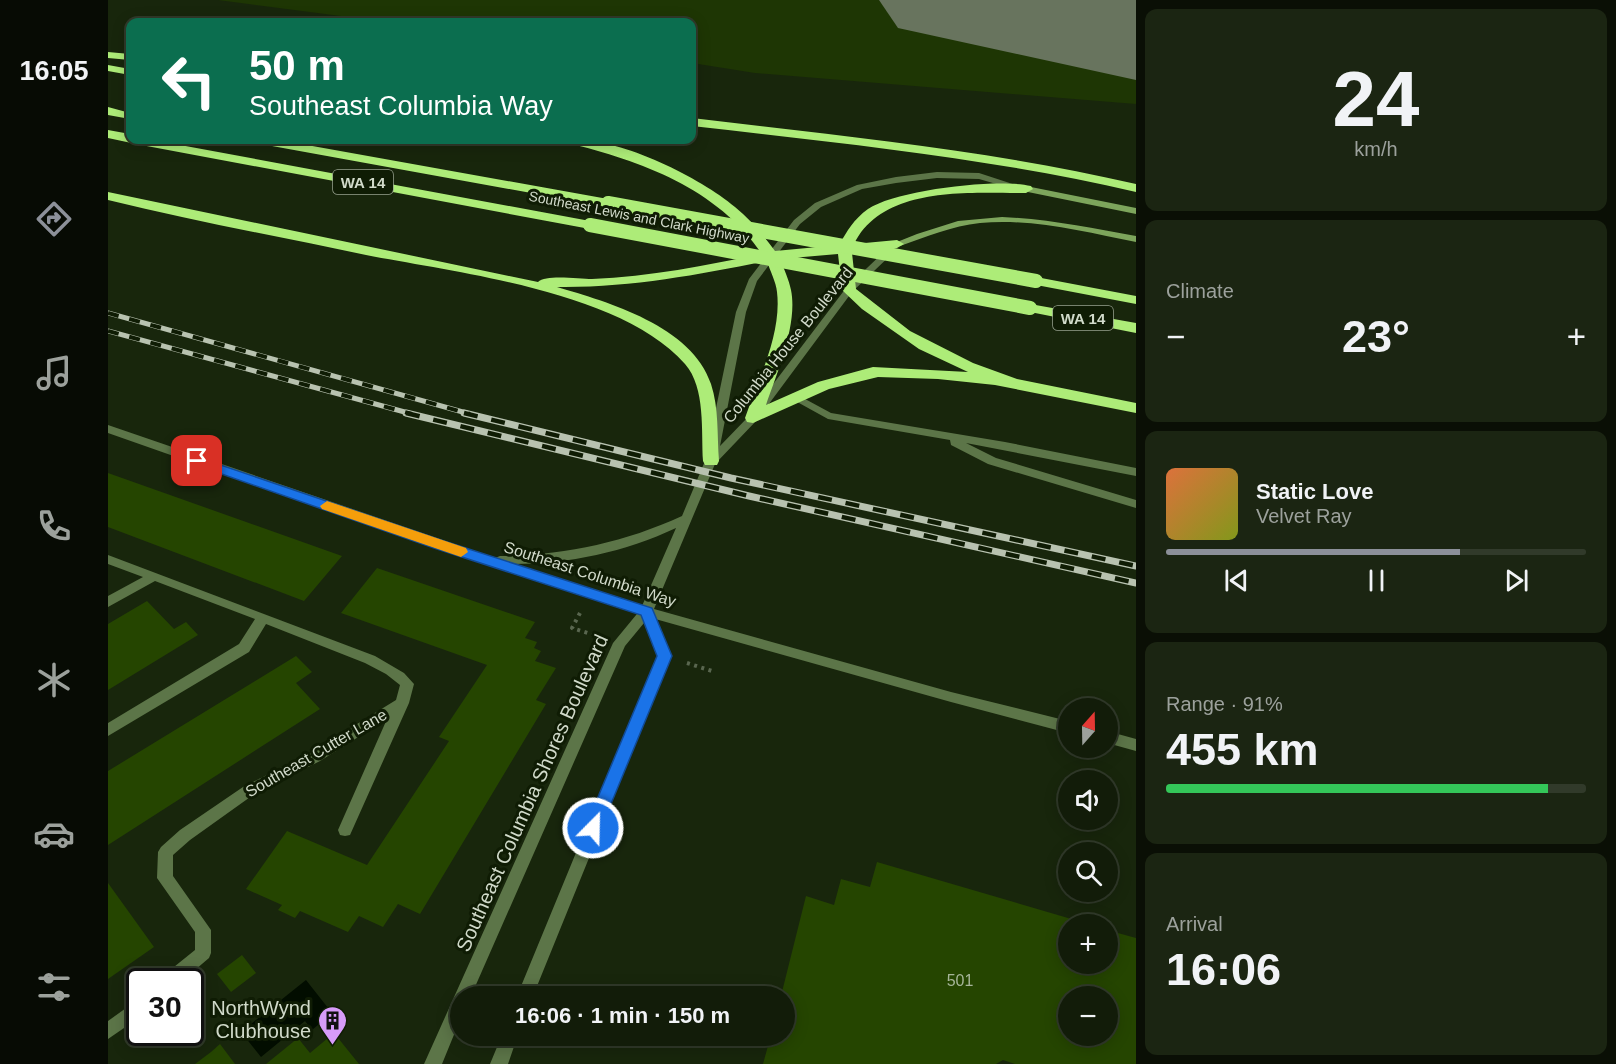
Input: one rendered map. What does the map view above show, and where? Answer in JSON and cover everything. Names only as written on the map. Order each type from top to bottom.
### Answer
[{"type":"highway","points":[[108,55],[126,57]]},
{"type":"highway","points":[[108,68],[126,71]]},
{"type":"highway","points":[[108,111],[126,115]]},
{"type":"highway","points":[[696,122],[990,158],[1058,170],[1136,188]]},
{"type":"highway","points":[[108,134],[126,137]]},
{"type":"highway","name":"Southeast Lewis and Clark Highway","points":[[157,144],[1136,328]]},
{"type":"highway","name":"Southeast Lewis and Clark Highway","points":[[283,144],[1136,300]]},
{"type":"highway","points":[[589,144],[630,154],[674,172],[713,197],[751,226],[771,256],[784,290],[785,318],[753,418]]},
{"type":"highway","points":[[1012,383],[970,369],[932,351],[890,325],[849,290],[845,249],[858,222],[871,212],[912,196],[964,190],[1026,189]]},
{"type":"highway","points":[[108,196],[501,278],[605,306],[645,323],[674,341],[693,362],[704,388],[711,462]]},
{"type":"highway","points":[[501,278],[581,283],[638,280],[771,256],[897,244]]},
{"type":"highway","points":[[753,418],[794,396],[830,382],[870,372],[931,373],[1012,383],[1136,408]]},
{"type":"main road","points":[[1026,189],[1136,211]]},
{"type":"main road","name":"Columbia House Boulevard","points":[[897,244],[959,224],[994,220],[1052,224],[1136,239]]},
{"type":"street","points":[[771,256],[797,222],[811,211],[819,205],[860,187],[937,175],[979,176],[1026,189]]},
{"type":"street","name":"Columbia House Boulevard","points":[[711,462],[753,418],[849,290],[897,244]]},
{"type":"street","name":"Southeast Columbia Shores Boulevard","points":[[467,986],[620,643],[646,612],[711,462],[741,312],[752,281],[771,256]]},
{"type":"street","points":[[794,396],[828,416],[1136,472]]},
{"type":"street","name":"Southeast Columbia Way","points":[[108,429],[485,560],[646,612],[1058,724]]},
{"type":"street","points":[[946,437],[992,461],[1136,504]]},
{"type":"street","points":[[485,560],[523,560],[597,551],[645,537],[687,518]]},
{"type":"street","name":"Southeast Cutter Lane","points":[[108,559],[263,617],[398,674],[408,684],[402,703],[315,757],[248,791],[185,835],[166,852],[165,878],[204,930],[203,953],[185,968]]},
{"type":"street","points":[[108,602],[154,576]]},
{"type":"street","points":[[529,986],[664,656],[646,612]]},
{"type":"street","points":[[108,730],[244,648],[263,617]]},
{"type":"street","points":[[345,830],[402,703]]},
{"type":"street","points":[[1118,740],[1136,745]]},
{"type":"street","points":[[108,1031],[126,1017]]},
{"type":"street","points":[[433,1064],[450,1025]]},
{"type":"street","points":[[499,1064],[506,1046]]},
{"type":"green space","points":[[218,0],[886,0],[1136,51],[1136,104],[755,73],[696,64],[696,18],[356,18]]},
{"type":"green space","points":[[1000,0],[1136,0],[1136,27]]},
{"type":"shaded area","points":[[306,980],[332,1013],[312,1030],[305,1021],[261,1057],[241,1032]]},
{"type":"building","points":[[108,473],[342,556],[304,601],[108,527]]},
{"type":"building","points":[[377,568],[535,622],[525,638],[537,642],[534,648],[541,651],[535,661],[556,668],[536,700],[546,704],[420,914],[398,904],[383,927],[359,916],[348,932],[300,911],[295,918],[278,910],[282,905],[246,889],[287,831],[367,865],[449,741],[439,737],[487,665],[341,613]]},
{"type":"building","points":[[147,601],[174,629],[186,622],[198,635],[108,690],[108,624]]},
{"type":"building","points":[[296,656],[312,672],[296,683],[320,709],[108,845],[108,771]]},
{"type":"building","points":[[877,862],[1058,915],[1058,974],[1118,974],[1118,933],[1136,938],[1136,1064],[1015,1064],[1003,1060],[996,1064],[763,1064],[768,1046],[795,1046],[795,986],[784,986],[806,896],[834,905],[841,879],[870,887]]},
{"type":"building","points":[[108,883],[154,947],[108,979]]},
{"type":"building","points":[[242,955],[256,973],[231,992],[217,974]]},
{"type":"building","name":"NorthWynd Clubhouse","points":[[334,1033],[359,1064],[266,1064],[298,1038],[310,1053]]},
{"type":"building","name":"NorthWynd Clubhouse","points":[[220,1044],[235,1064],[195,1064],[211,1052]]},
{"type":"runway","points":[[945,0],[1136,38]]},
{"type":"railway","points":[[108,313],[470,414]]},
{"type":"railway","points":[[108,331],[412,414]]},
{"type":"railway","points":[[406,413],[749,496],[1136,583]]},
{"type":"railway","points":[[464,413],[731,478],[1136,566]]},
{"type":"slow traffic","points":[[327,506],[461,552]]},
{"type":"place","name":"NorthWynd Clubhouse","points":[[332,1046]]},
{"type":"route","points":[[197,461],[439,545],[646,612],[664,656],[593,828]]}]
